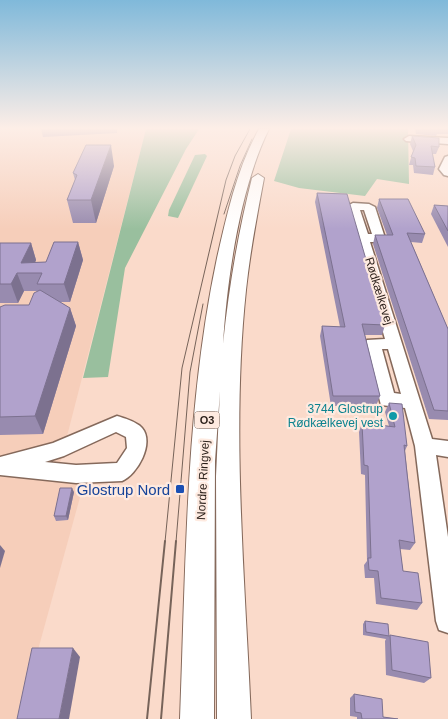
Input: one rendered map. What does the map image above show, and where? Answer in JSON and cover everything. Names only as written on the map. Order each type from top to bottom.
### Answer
[{"type":"main road","name":"Nordre Ringvej","points":[[197,719],[203,461],[215,317],[230,234],[250,163]]},
{"type":"main road","name":"Nordre Ringvej","points":[[234,719],[228,476],[231,358],[237,291],[245,237],[264,163]]},
{"type":"street","points":[[447,163],[444,169],[448,173]]},
{"type":"street","name":"Rødkælkevej","points":[[363,238],[425,446],[448,621]]},
{"type":"street","name":"Rødkælkevej","points":[[394,344],[373,344],[387,400],[411,401]]},
{"type":"street","points":[[117,423],[135,433],[137,450],[122,472],[76,474],[3,466],[57,450],[117,423]]},
{"type":"street","points":[[425,446],[448,449]]},
{"type":"shaded area","points":[[0,163],[137,163],[56,479],[85,479],[19,719],[0,719]]},
{"type":"green space","points":[[138,163],[179,163],[125,268],[108,377],[83,378]]},
{"type":"green space","points":[[191,163],[204,163],[178,218],[168,216]]},
{"type":"green space","points":[[280,163],[409,163],[409,184],[377,179],[365,196],[299,188],[274,181]]},
{"type":"building","points":[[78,163],[105,163],[91,200],[67,200],[77,175],[73,173]]},
{"type":"building","points":[[416,163],[434,163],[435,167],[416,166]]},
{"type":"building","points":[[317,193],[347,194],[385,325],[362,324],[380,396],[333,396],[322,326],[345,327]]},
{"type":"building","points":[[379,199],[408,199],[425,234],[407,233],[448,329],[448,411],[434,410],[375,235],[393,235]]},
{"type":"building","points":[[434,205],[448,206],[448,231]]},
{"type":"building","points":[[54,242],[78,242],[64,284],[37,284],[42,273],[17,273],[11,284],[0,284],[0,243],[31,243],[21,263],[46,262]]},
{"type":"building","points":[[40,290],[70,308],[35,416],[0,417],[0,307],[5,305],[29,305],[34,293]]},
{"type":"building","points":[[389,403],[402,404],[407,446],[404,445],[415,543],[399,540],[403,571],[418,573],[422,603],[381,598],[378,571],[369,570],[368,558],[371,558],[368,466],[364,465],[362,423],[395,427]]},
{"type":"building","points":[[60,488],[72,488],[66,516],[54,516]]},
{"type":"building","points":[[365,621],[388,624],[389,636],[366,632]]},
{"type":"building","points":[[390,635],[428,642],[431,678],[392,670]]},
{"type":"building","points":[[32,648],[73,648],[59,719],[17,719]]},
{"type":"building","points":[[354,694],[382,699],[383,717],[398,719],[362,719],[361,713],[355,712]]},
{"type":"tram line","points":[[165,542],[182,368],[226,180],[233,163]]},
{"type":"tram line","points":[[224,214],[242,163]]},
{"type":"tram line","points":[[176,542],[190,372],[203,304]]},
{"type":"tram line","points":[[147,719],[165,541]]},
{"type":"tram line","points":[[161,719],[176,541]]},
{"type":"place","name":"3744 Glostrup Rødkælkevej vest","points":[[393,416]]},
{"type":"place","name":"Glostrup Nord","points":[[180,489]]}]
